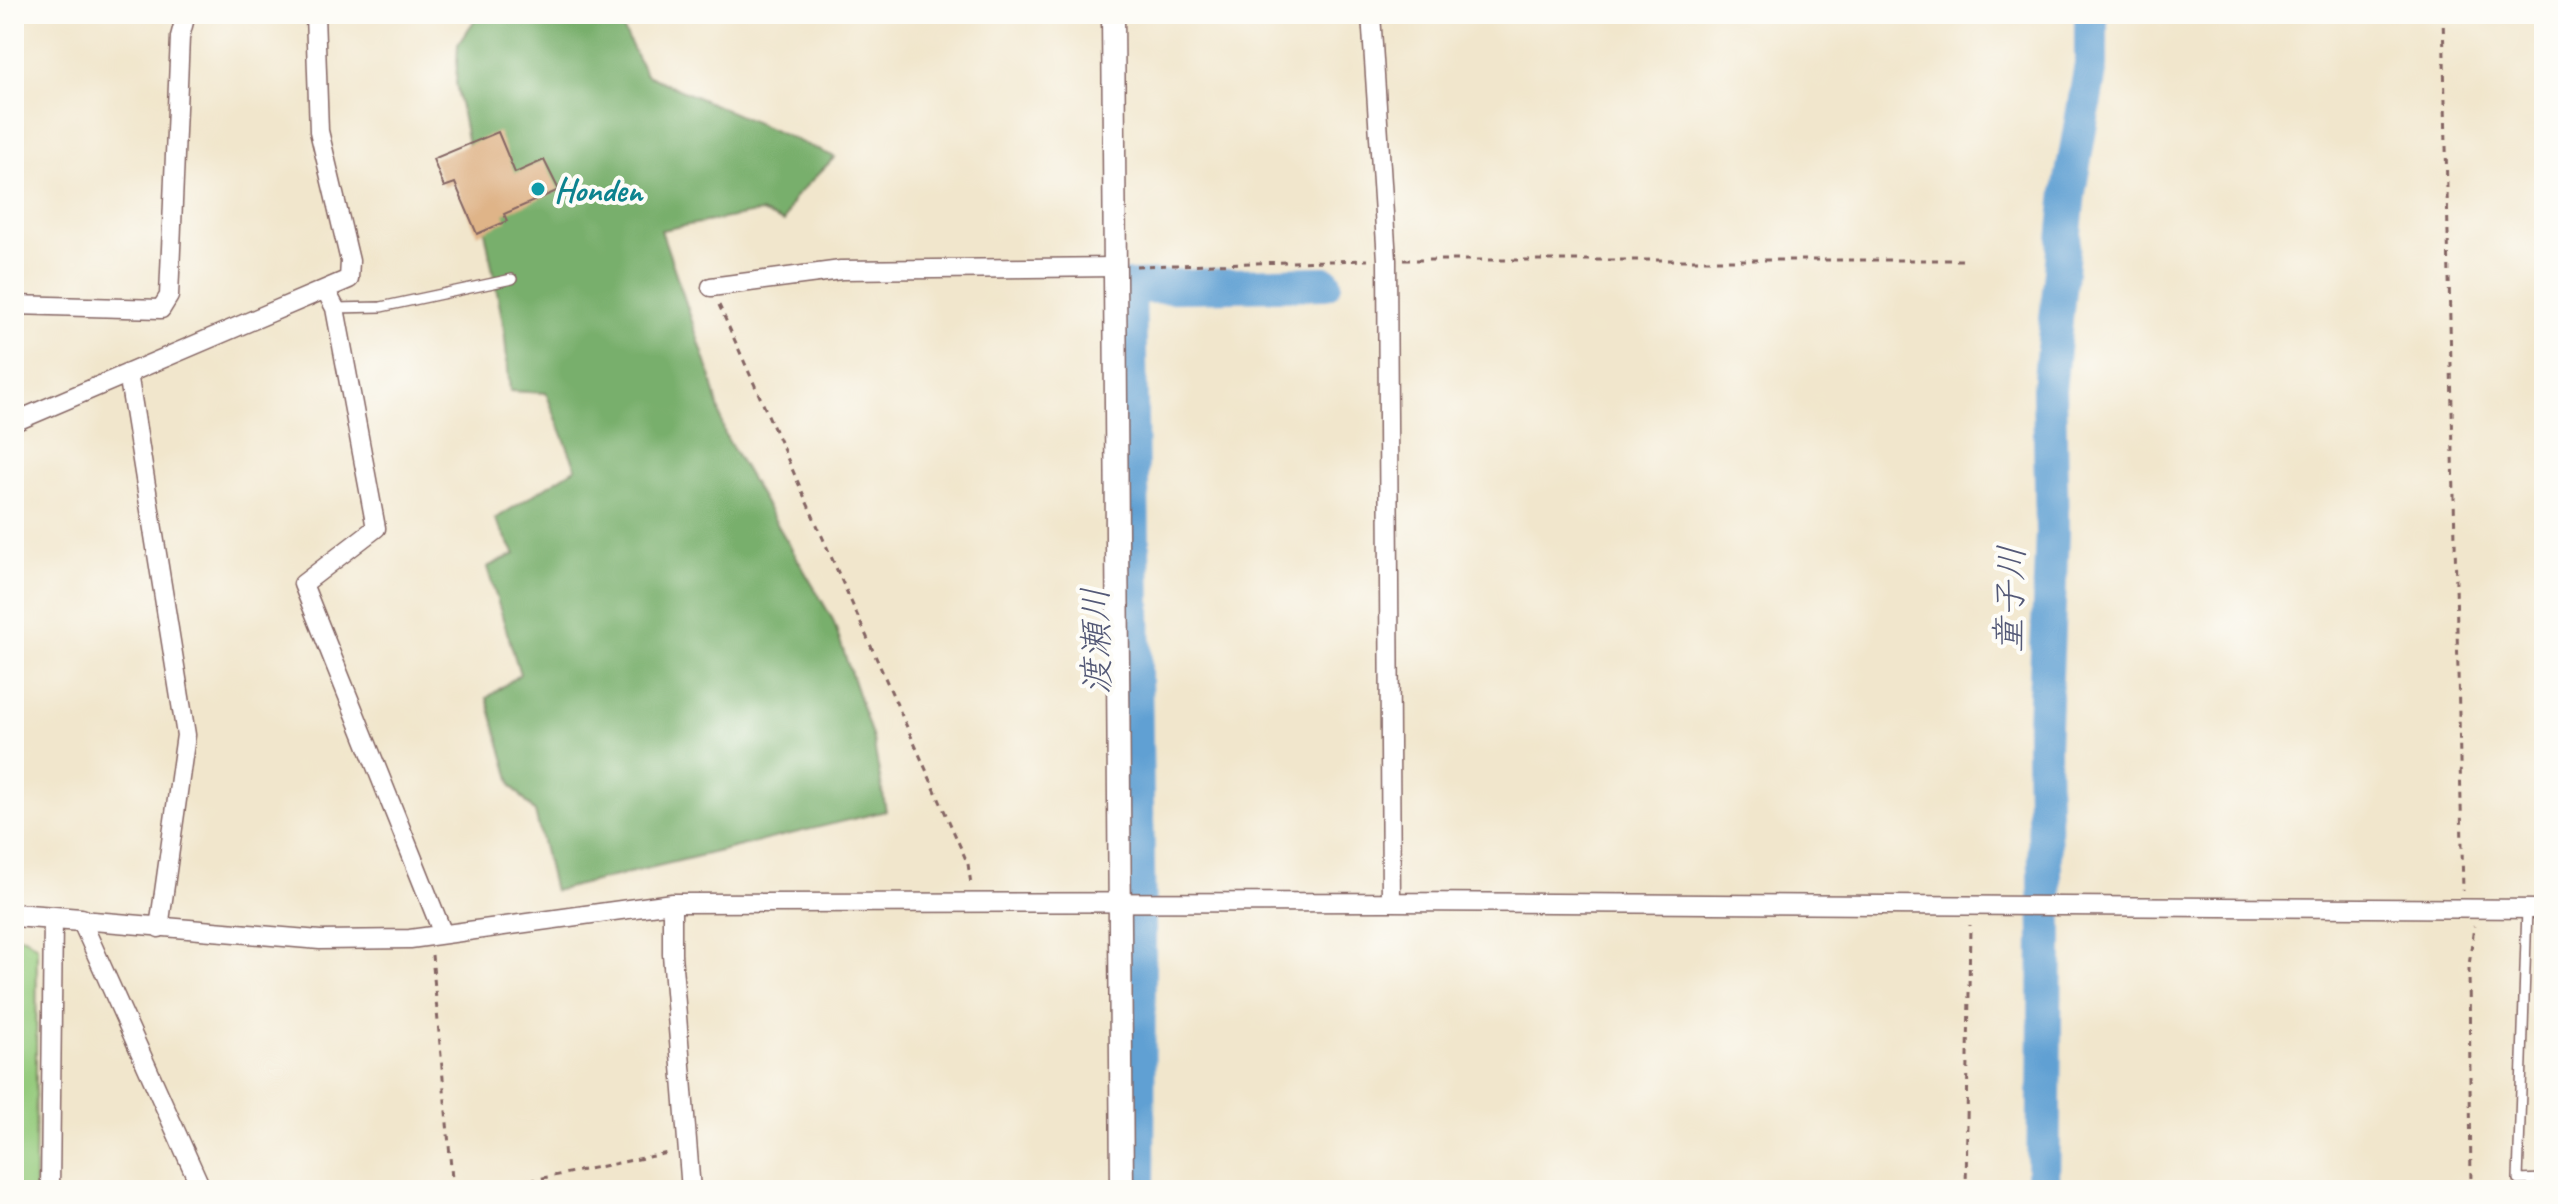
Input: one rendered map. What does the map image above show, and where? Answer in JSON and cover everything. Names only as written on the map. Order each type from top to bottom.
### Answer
[{"type":"street","points":[[14,305],[161,309],[169,296],[180,37],[186,14]]},
{"type":"street","points":[[14,422],[349,279],[350,261],[319,131],[315,14]]},
{"type":"street","points":[[1113,14],[1122,1190]]},
{"type":"street","points":[[1371,14],[1387,260],[1391,902]]},
{"type":"street","points":[[711,287],[841,270],[1116,267]]},
{"type":"street","points":[[326,291],[335,308],[376,528],[303,584],[437,935]]},
{"type":"street","points":[[128,373],[186,735],[159,928]]},
{"type":"street","points":[[14,915],[320,940],[437,935],[672,903],[1391,902],[2536,909]]},
{"type":"street","points":[[672,903],[672,954],[691,1190]]},
{"type":"street","points":[[50,1190],[53,918]]},
{"type":"street","points":[[81,920],[202,1190]]},
{"type":"lane","points":[[335,308],[381,307],[512,279]]},
{"type":"lane","points":[[2536,909],[2518,1180],[2544,1179]]},
{"type":"path","points":[[2443,14],[2463,891],[2476,908],[2469,966],[2471,1190]]},
{"type":"path","points":[[1116,267],[1387,260],[1964,260]]},
{"type":"path","points":[[711,287],[968,864],[975,904]]},
{"type":"path","points":[[1966,1190],[1970,905]]},
{"type":"path","points":[[437,935],[453,1190]]},
{"type":"path","points":[[483,1190],[688,1150]]},
{"type":"green space","points":[[479,14],[616,14],[646,75],[835,157],[794,198],[784,222],[761,212],[661,230],[710,374],[725,435],[833,620],[873,739],[886,811],[554,891],[535,812],[512,786],[487,698],[520,674],[487,567],[515,554],[495,519],[576,468],[546,393],[510,391],[504,328],[456,83],[458,44]]},
{"type":"green space","points":[[14,936],[24,937],[37,946],[35,1190],[14,1190]]},
{"type":"building","points":[[498,132],[515,173],[544,160],[559,190],[504,214],[507,221],[477,234],[455,183],[444,187],[433,159]]},
{"type":"waterway","name":"童子川","points":[[2043,1190],[2046,937],[2043,748],[2052,533],[2049,389],[2069,192],[2091,65],[2091,14]]},
{"type":"waterway","name":"渡瀬川","points":[[1138,1190],[1139,930],[1129,287],[1325,283]]},
{"type":"place","name":"Honden","points":[[538,189]]}]
